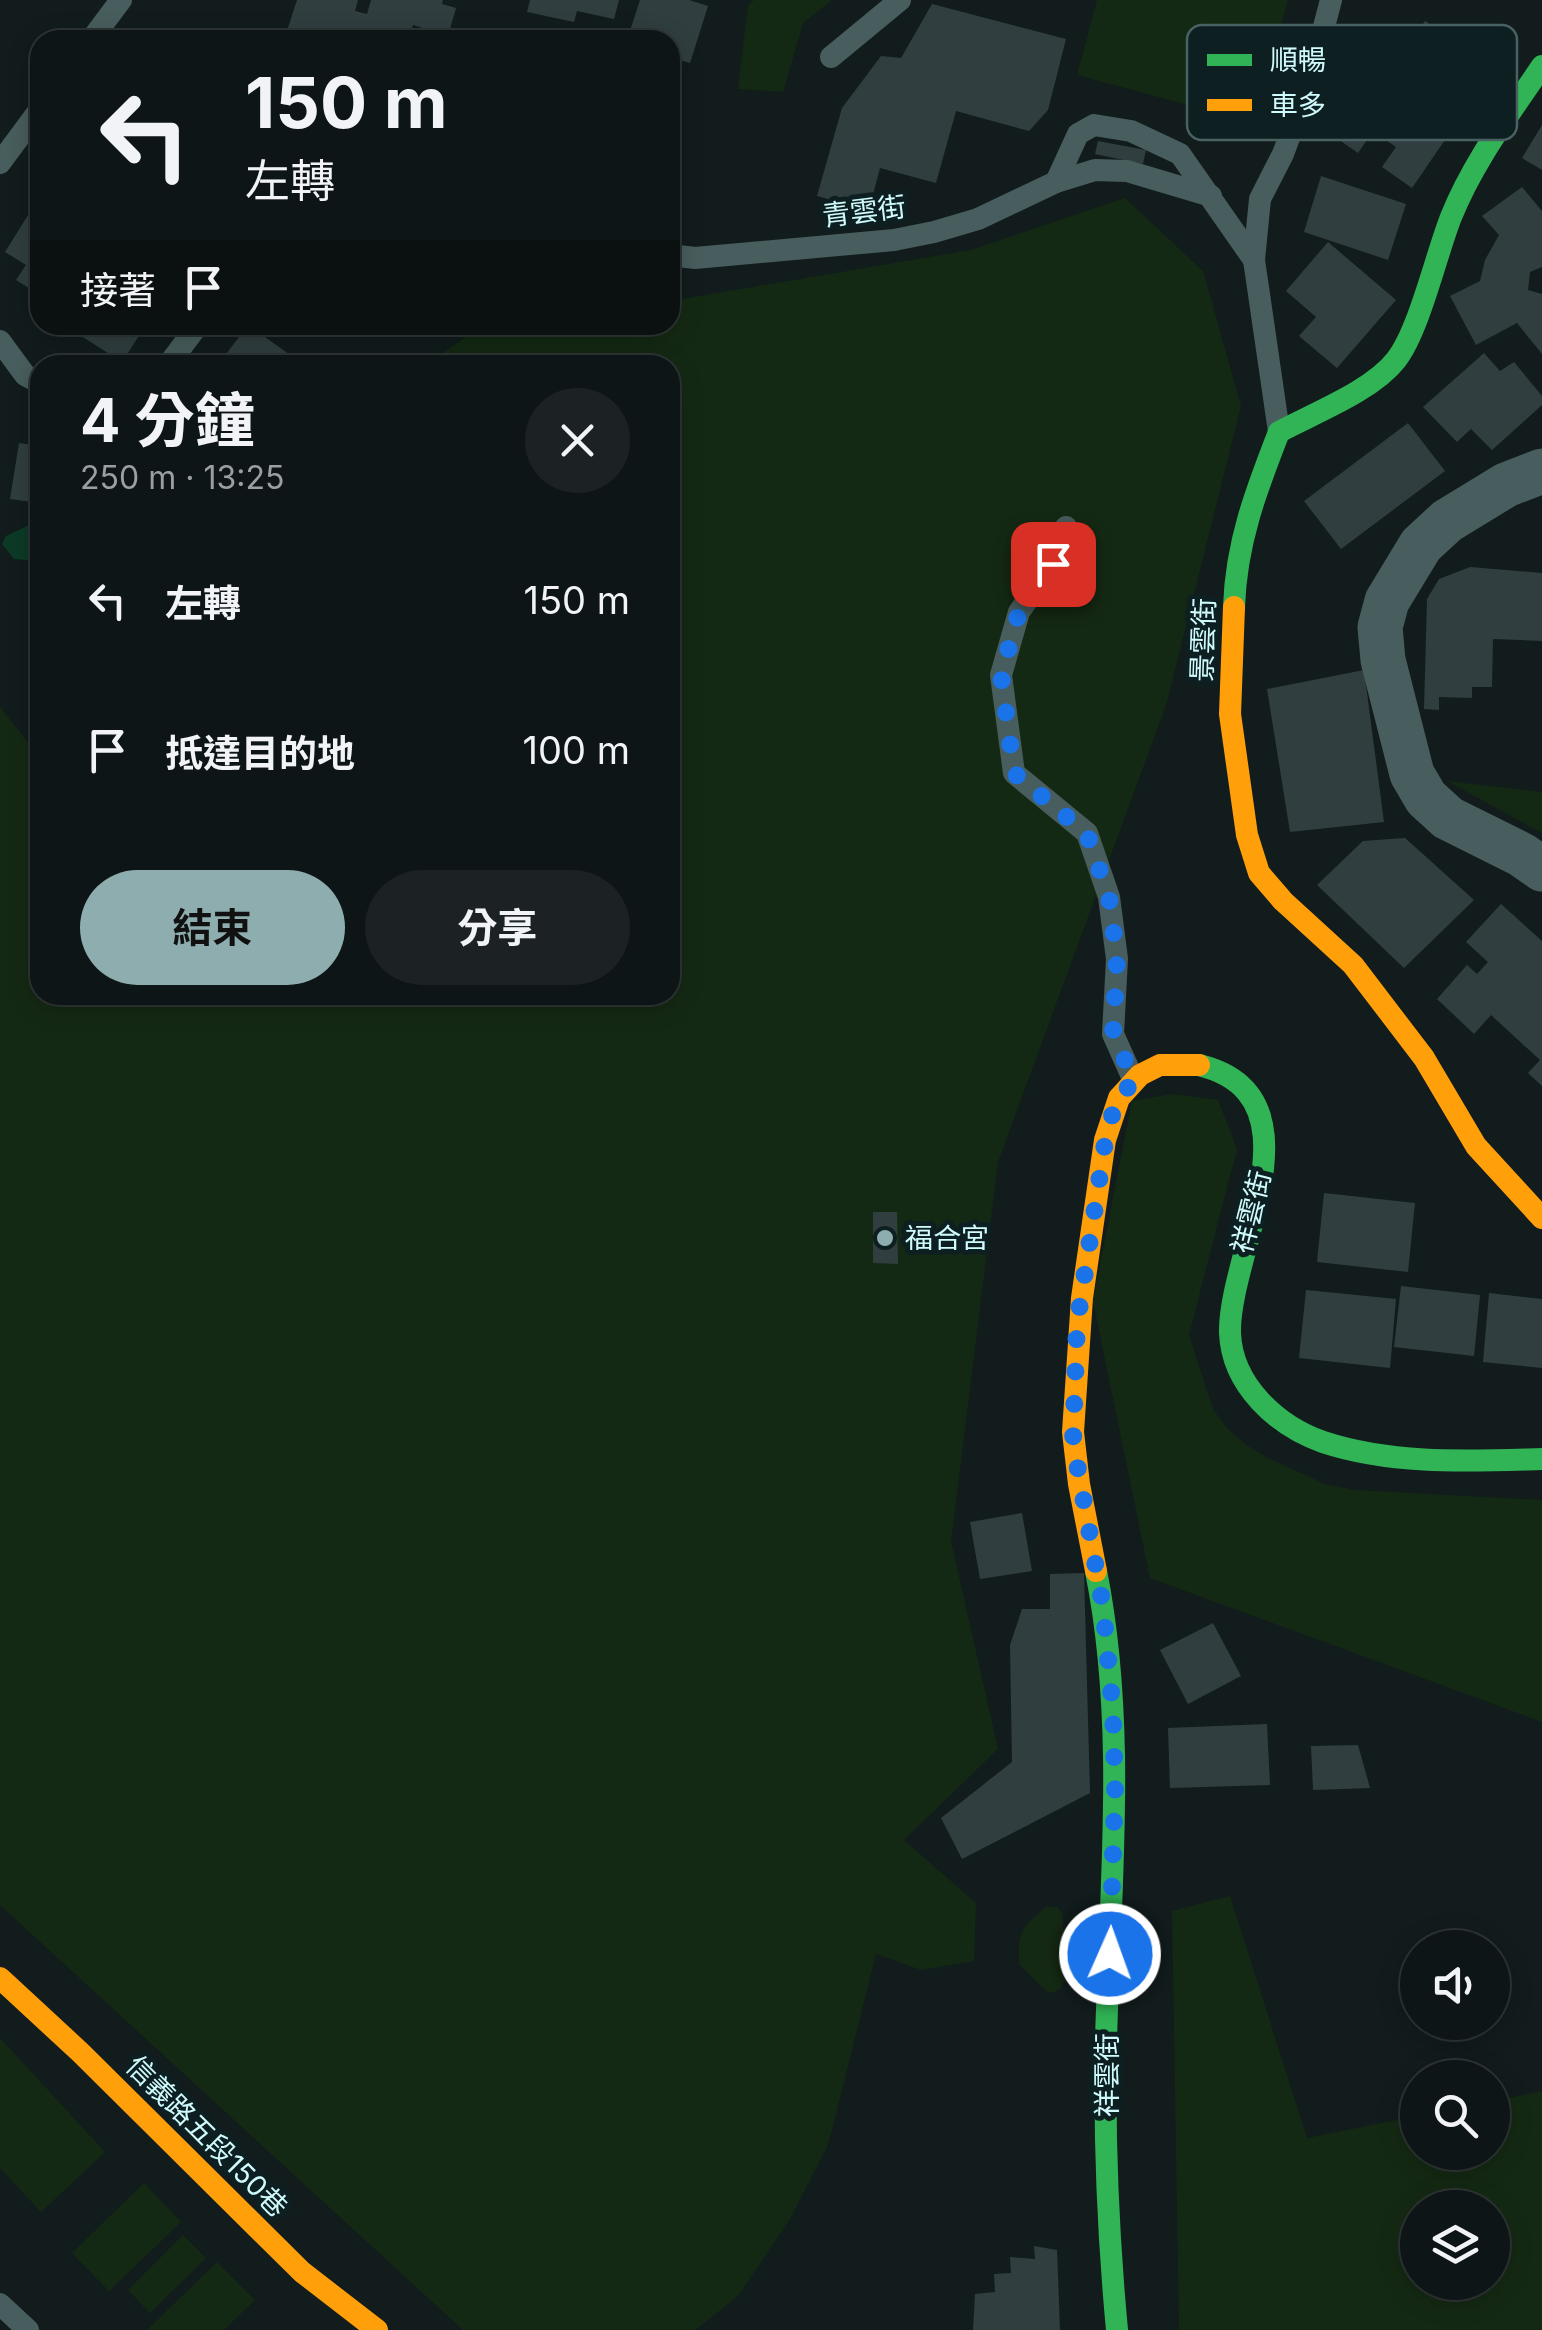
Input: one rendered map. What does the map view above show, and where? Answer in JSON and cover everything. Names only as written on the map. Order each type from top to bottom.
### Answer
[{"type":"street","points":[[1517,103],[1542,66]]},
{"type":"street","points":[[1280,432],[1374,380],[1396,360],[1408,340],[1452,214],[1492,140]]},
{"type":"street","name":"景雲街","points":[[1280,432],[1254,494],[1236,564],[1230,714],[1247,835],[1259,873],[1283,902],[1353,965],[1424,1058],[1476,1146],[1542,1218]]},
{"type":"street","points":[[1542,472],[1506,484],[1447,522],[1421,546],[1388,601],[1380,627],[1383,660],[1412,774],[1426,798],[1448,818],[1542,868]]},
{"type":"street","name":"祥雲街","points":[[1117,2330],[1109,2229],[1106,2078],[1115,1790],[1113,1712],[1103,1606],[1073,1442],[1077,1324],[1106,1136],[1116,1102],[1134,1080],[1156,1066],[1204,1065],[1230,1077],[1250,1094],[1260,1118],[1265,1142],[1264,1170],[1236,1272],[1230,1330],[1235,1360],[1264,1406],[1289,1426],[1325,1443],[1358,1452],[1421,1458],[1542,1459]]},
{"type":"street","name":"信義路五段150巷","points":[[0,1978],[302,2272],[378,2330]]},
{"type":"lane","points":[[98,30],[121,0]]},
{"type":"lane","points":[[831,56],[900,0]]},
{"type":"lane","points":[[1324,25],[1331,0]]},
{"type":"lane","points":[[0,163],[30,122]]},
{"type":"lane","points":[[1056,182],[1078,134],[1094,125],[1131,131],[1180,154],[1254,260]]},
{"type":"lane","points":[[1280,432],[1254,260],[1260,199],[1287,140]]},
{"type":"lane","name":"青雲街","points":[[680,256],[696,258],[894,240],[978,219],[1056,182],[1095,170],[1126,171],[1211,196]]},
{"type":"lane","points":[[0,342],[30,378]]},
{"type":"lane","points":[[1066,527],[1053,564],[1019,612],[1001,675],[1014,773],[1087,834],[1109,897],[1117,958],[1113,1034],[1134,1080]]},
{"type":"lane","points":[[0,2304],[28,2330]]},
{"type":"shaded area","points":[[754,0],[832,0],[803,23],[783,92],[738,89],[748,5]]},
{"type":"shaded area","points":[[1097,0],[1288,0],[1281,25],[1187,25],[1187,105],[1077,75]]},
{"type":"shaded area","points":[[1125,198],[1203,271],[1241,406],[1166,705],[998,1162],[951,1541],[998,1749],[904,1840],[976,1903],[974,1961],[921,1970],[876,1954],[828,2145],[790,2219],[738,2296],[695,2330],[463,2330],[0,1905],[0,707],[30,744],[30,1005],[680,1005],[680,355],[440,355],[469,335],[680,335],[680,299],[971,250]]},
{"type":"shaded area","points":[[30,525],[30,559],[14,559],[2,544],[6,536]]},
{"type":"shaded area","points":[[1447,781],[1542,792],[1542,833]]},
{"type":"shaded area","points":[[1172,1094],[1218,1100],[1237,1149],[1189,1335],[1213,1409],[1245,1444],[1325,1484],[1355,1490],[1542,1500],[1542,1722],[1150,1578],[1093,1301],[1132,1101]]},
{"type":"shaded area","points":[[1230,1896],[1307,2138],[1400,2119],[1400,2170],[1510,2170],[1510,2098],[1542,2091],[1542,2330],[1179,2330],[1172,1911]]},
{"type":"shaded area","points":[[1046,1907],[1057,1907],[1063,1914],[1064,1982],[1053,1993],[1046,1991],[1019,1964],[1023,1931]]},
{"type":"shaded area","points":[[0,2038],[105,2152],[41,2212],[0,2168]]},
{"type":"shaded area","points":[[144,2183],[181,2222],[109,2291],[72,2253]]},
{"type":"shaded area","points":[[183,2235],[206,2258],[150,2313],[128,2290]]},
{"type":"shaded area","points":[[217,2262],[255,2300],[224,2330],[147,2330]]},
{"type":"building","points":[[297,0],[358,0],[355,11],[367,14],[371,0],[443,0],[442,4],[456,8],[450,30],[413,25],[412,30],[287,30]]},
{"type":"building","points":[[530,0],[619,0],[614,19],[577,11],[574,22],[527,12]]},
{"type":"building","points":[[640,0],[689,0],[708,6],[690,63],[680,60],[680,30],[630,30]]},
{"type":"building","points":[[932,4],[1066,39],[1048,110],[1029,131],[956,111],[936,183],[880,168],[869,210],[817,196],[842,108],[881,56],[901,58]]},
{"type":"building","points":[[1542,125],[1542,170],[1522,158]]},
{"type":"building","points":[[1339,140],[1367,140],[1358,153]]},
{"type":"building","points":[[1386,140],[1445,140],[1412,188],[1382,167],[1396,147]]},
{"type":"building","points":[[1098,141],[1146,150],[1143,164],[1095,154]]},
{"type":"building","points":[[1321,176],[1406,204],[1388,260],[1304,232]]},
{"type":"building","points":[[1522,187],[1542,211],[1542,267],[1530,272],[1528,290],[1542,294],[1542,354],[1517,323],[1476,345],[1450,296],[1480,281],[1485,260],[1499,235],[1482,216]]},
{"type":"building","points":[[30,212],[30,289],[16,280],[26,265],[5,252]]},
{"type":"building","points":[[1328,242],[1396,300],[1337,368],[1299,336],[1316,317],[1286,291]]},
{"type":"building","points":[[80,335],[139,335],[127,355],[111,355]]},
{"type":"building","points":[[240,335],[262,335],[290,355],[226,355]]},
{"type":"building","points":[[1484,353],[1500,371],[1514,362],[1542,396],[1542,405],[1492,450],[1471,429],[1457,442],[1423,407]]},
{"type":"building","points":[[1408,423],[1445,471],[1341,549],[1304,501]]},
{"type":"building","points":[[19,443],[30,445],[30,502],[10,499]]},
{"type":"building","points":[[1470,567],[1542,573],[1542,641],[1493,639],[1492,687],[1472,687],[1472,698],[1439,697],[1439,710],[1424,709],[1427,599],[1439,579]]},
{"type":"building","points":[[1364,670],[1384,822],[1290,832],[1267,689]]},
{"type":"building","points":[[1405,838],[1474,900],[1404,968],[1317,885],[1363,841]]},
{"type":"building","points":[[1501,904],[1542,941],[1542,1086],[1528,1073],[1540,1060],[1491,1015],[1474,1034],[1437,999],[1467,965],[1477,974],[1488,962],[1466,942]]},
{"type":"building","points":[[1324,1193],[1415,1203],[1408,1272],[1317,1262]]},
{"type":"building","name":"福合宮","points":[[873,1212],[897,1212],[898,1264],[873,1263]]},
{"type":"building","points":[[1401,1286],[1480,1295],[1474,1356],[1394,1347]]},
{"type":"building","points":[[1306,1290],[1396,1299],[1390,1368],[1299,1358]]},
{"type":"building","points":[[1489,1293],[1542,1299],[1542,1368],[1483,1362]]},
{"type":"building","points":[[1022,1513],[1032,1571],[980,1579],[970,1522]]},
{"type":"building","points":[[1084,1573],[1090,1793],[962,1859],[941,1818],[1012,1762],[1010,1645],[1022,1609],[1050,1609],[1050,1574]]},
{"type":"building","points":[[1213,1623],[1241,1676],[1188,1704],[1160,1650]]},
{"type":"building","points":[[1267,1724],[1270,1785],[1170,1788],[1168,1728]]},
{"type":"building","points":[[1358,1745],[1370,1788],[1313,1790],[1311,1746]]},
{"type":"building","points":[[1034,2246],[1057,2250],[1060,2330],[973,2330],[975,2294],[995,2292],[994,2274],[1011,2273],[1010,2257],[1035,2259]]},
{"type":"traffic: fast","points":[[1517,102],[1542,66]]},
{"type":"traffic: fast","points":[[1234,607],[1243,539],[1279,432],[1373,382],[1396,360],[1420,312],[1460,197],[1491,140]]},
{"type":"traffic: fast","points":[[1199,1065],[1237,1082],[1257,1109],[1264,1142],[1261,1181],[1233,1300],[1230,1333],[1239,1370],[1260,1401],[1306,1435],[1376,1455],[1431,1460],[1542,1459]]},
{"type":"traffic: fast","points":[[1096,1571],[1111,1688],[1114,1747],[1106,2114],[1117,2330]]},
{"type":"traffic: slow","points":[[1234,607],[1230,714],[1247,835],[1259,873],[1283,901],[1353,965],[1424,1058],[1476,1146],[1542,1218]]},
{"type":"traffic: slow","points":[[1096,1571],[1073,1432],[1082,1298],[1105,1140],[1119,1098],[1140,1075],[1160,1065],[1199,1065]]},
{"type":"traffic: slow","points":[[0,1978],[302,2272],[377,2330]]},
{"type":"place","name":"福合宮","points":[[885,1238]]},
{"type":"route","points":[[1053,564],[1019,612],[1001,675],[1014,773],[1087,834],[1109,897],[1117,958],[1113,1034],[1134,1080],[1116,1102],[1106,1136],[1077,1324],[1073,1442],[1103,1606],[1113,1712],[1110,1954]]}]
